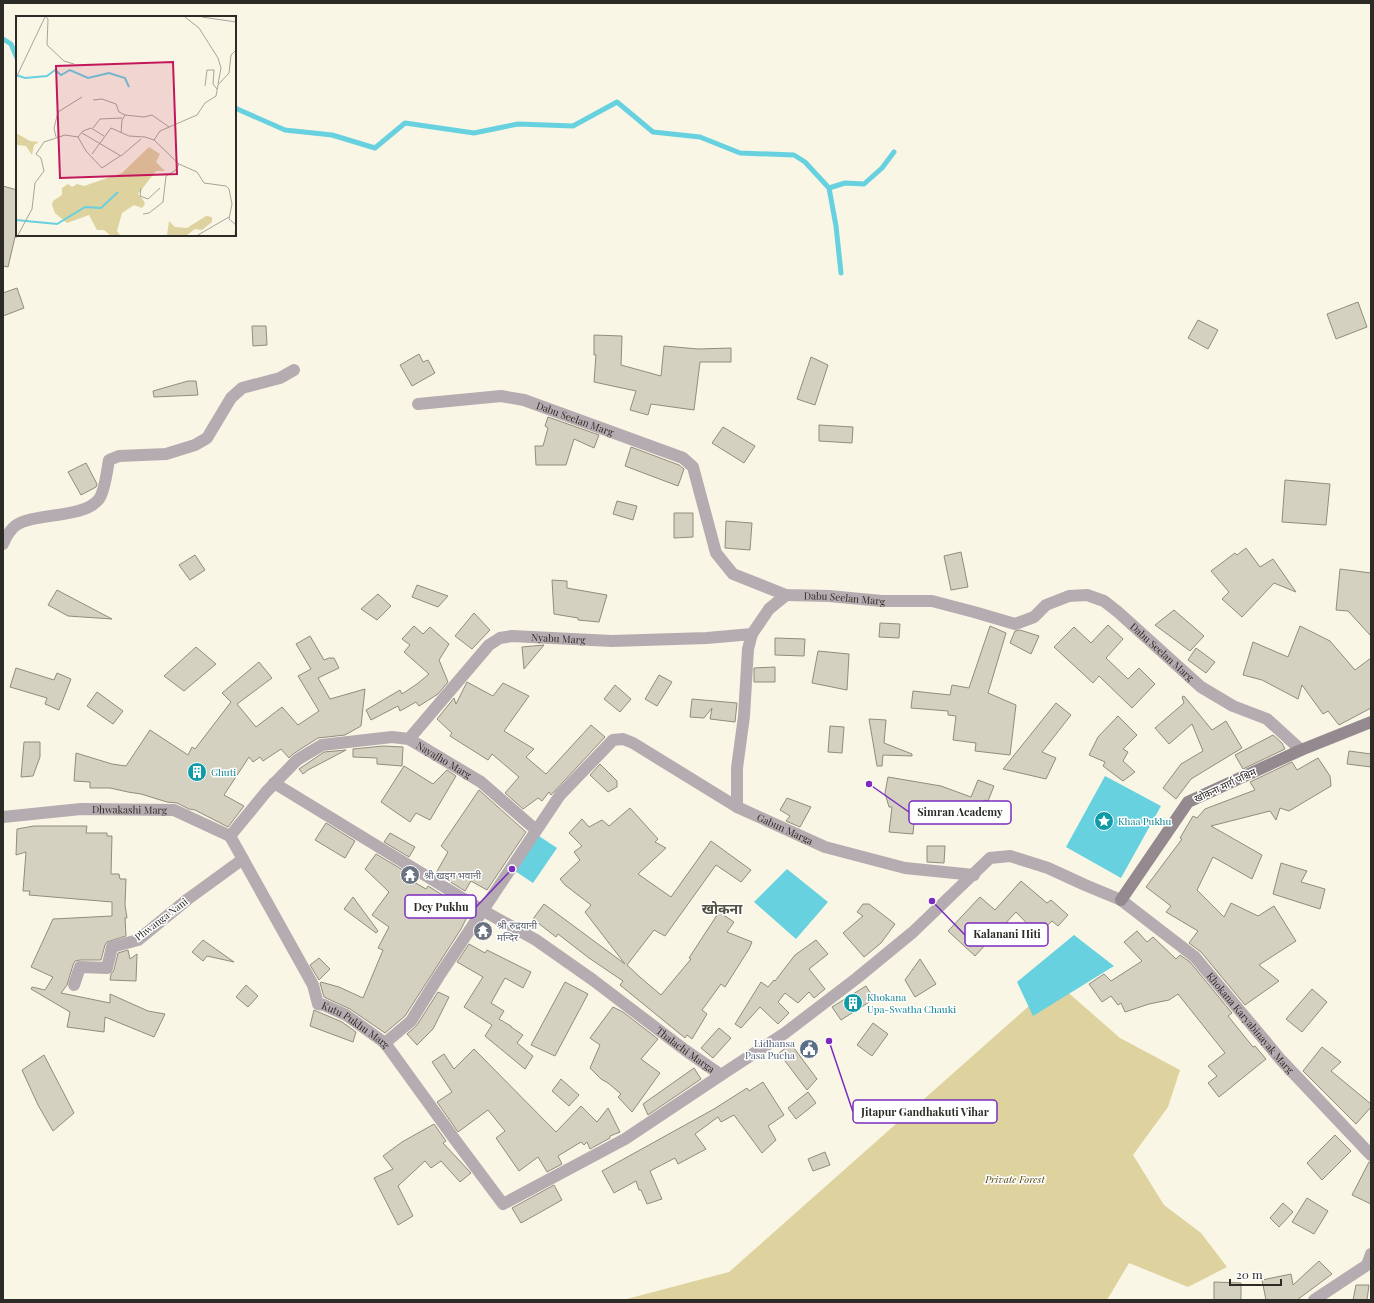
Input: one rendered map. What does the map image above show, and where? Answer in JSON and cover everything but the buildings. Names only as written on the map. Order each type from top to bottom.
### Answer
[{"type":"street","points":[[3,544],[9,532],[16,525],[26,521],[78,511],[94,505],[100,498],[109,460],[119,456],[166,454],[195,445],[206,438],[231,398],[242,388],[280,378],[294,370]]},
{"type":"street","name":"Dabu Seelan Marg","points":[[418,404],[501,396],[524,400],[683,458],[693,467],[716,553],[734,574],[786,595],[829,596],[882,601],[932,601],[1015,624],[1034,617],[1046,605],[1069,596],[1087,595],[1104,601],[1201,687],[1233,706],[1267,718],[1301,750]]},
{"type":"street","points":[[737,807],[737,768],[744,716],[748,649],[752,634],[769,609],[786,595]]},
{"type":"street","name":"Nyabu Marg","points":[[409,739],[489,646],[500,638],[512,636],[612,641],[707,638],[752,634]]},
{"type":"street","name":"खोकना मार्ग पश्चिम","points":[[1121,900],[1188,802],[1301,750],[1371,722]]},
{"type":"street","name":"NayaJho Marg","points":[[274,783],[297,760],[322,745],[392,737],[409,739],[481,782],[536,830]]},
{"type":"street","name":"Gabun Marga","points":[[536,830],[560,795],[613,740],[623,738],[737,807],[825,847],[905,868],[974,875]]},
{"type":"street","points":[[230,836],[274,783]]},
{"type":"street","name":"Thalachi Marga","points":[[274,783],[482,910],[536,940],[593,980],[685,1050],[721,1075],[786,1032],[857,978],[913,932],[990,858],[1010,856],[1048,868],[1121,900]]},
{"type":"street","name":"Dhwakashi Marg","points":[[3,817],[81,809],[174,810],[230,836]]},
{"type":"street","points":[[385,1043],[411,1021],[482,910],[536,830]]},
{"type":"street","name":"Kutu Pukhu Marg","points":[[230,836],[313,985],[318,1004],[324,1005],[346,1015],[385,1043],[503,1204],[625,1139],[721,1075]]},
{"type":"street","name":"Phwanga Nani","points":[[74,986],[80,967],[107,968],[112,948],[138,940],[188,899],[243,859]]},
{"type":"street","name":"Khokana Karyabinayak Marg","points":[[1121,900],[1195,957],[1281,1060],[1371,1155]]},
{"type":"street","points":[[1314,1300],[1367,1265],[1371,1254]]},
{"type":"green space","name":"Private Forest","points":[[1056,982],[1120,1038],[1180,1070],[1168,1107],[1133,1155],[1164,1205],[1201,1233],[1227,1267],[1188,1287],[1129,1263],[1107,1300],[623,1300],[729,1272]]},
{"type":"water","points":[[1105,776],[1161,806],[1121,878],[1066,847]]},
{"type":"water","points":[[536,834],[557,848],[533,883],[512,869]]},
{"type":"water","points":[[787,869],[828,902],[796,939],[754,902]]},
{"type":"water","points":[[1074,935],[1114,966],[1033,1016],[1017,982]]},
{"type":"waterway","points":[[3,39],[11,44],[16,56]]},
{"type":"waterway","points":[[236,108],[285,130],[332,135],[375,148],[405,123],[474,133],[518,124],[573,126],[617,102],[653,132],[700,137],[740,153],[794,155],[805,162],[829,188],[836,226],[841,273]]},
{"type":"waterway","points":[[829,188],[845,183],[864,184],[882,168],[894,152]]},
{"type":"place","name":"Ghuti","points":[[197,772]]},
{"type":"place","name":"Simran Academy","points":[[869,784]]},
{"type":"place","name":"Khaa Pukhu","points":[[1104,821]]},
{"type":"place","name":"Dey Pukhu","points":[[512,869]]},
{"type":"place","name":"श्री खड्ग भवानी","points":[[410,875]]},
{"type":"place","name":"Kalanani Hiti","points":[[932,901]]},
{"type":"place","name":"श्री रुद्रयानी मन्दिर","points":[[483,931]]},
{"type":"place","name":"Khokana Upa-Swatha Chauki","points":[[853,1003]]},
{"type":"place","name":"Jitapur Gandhakuti Vihar","points":[[829,1041]]},
{"type":"place","name":"Lidhansa Pasa Pucha","points":[[809,1049]]},
{"type":"district","name":"खोकना","points":[[722,909]]}]
